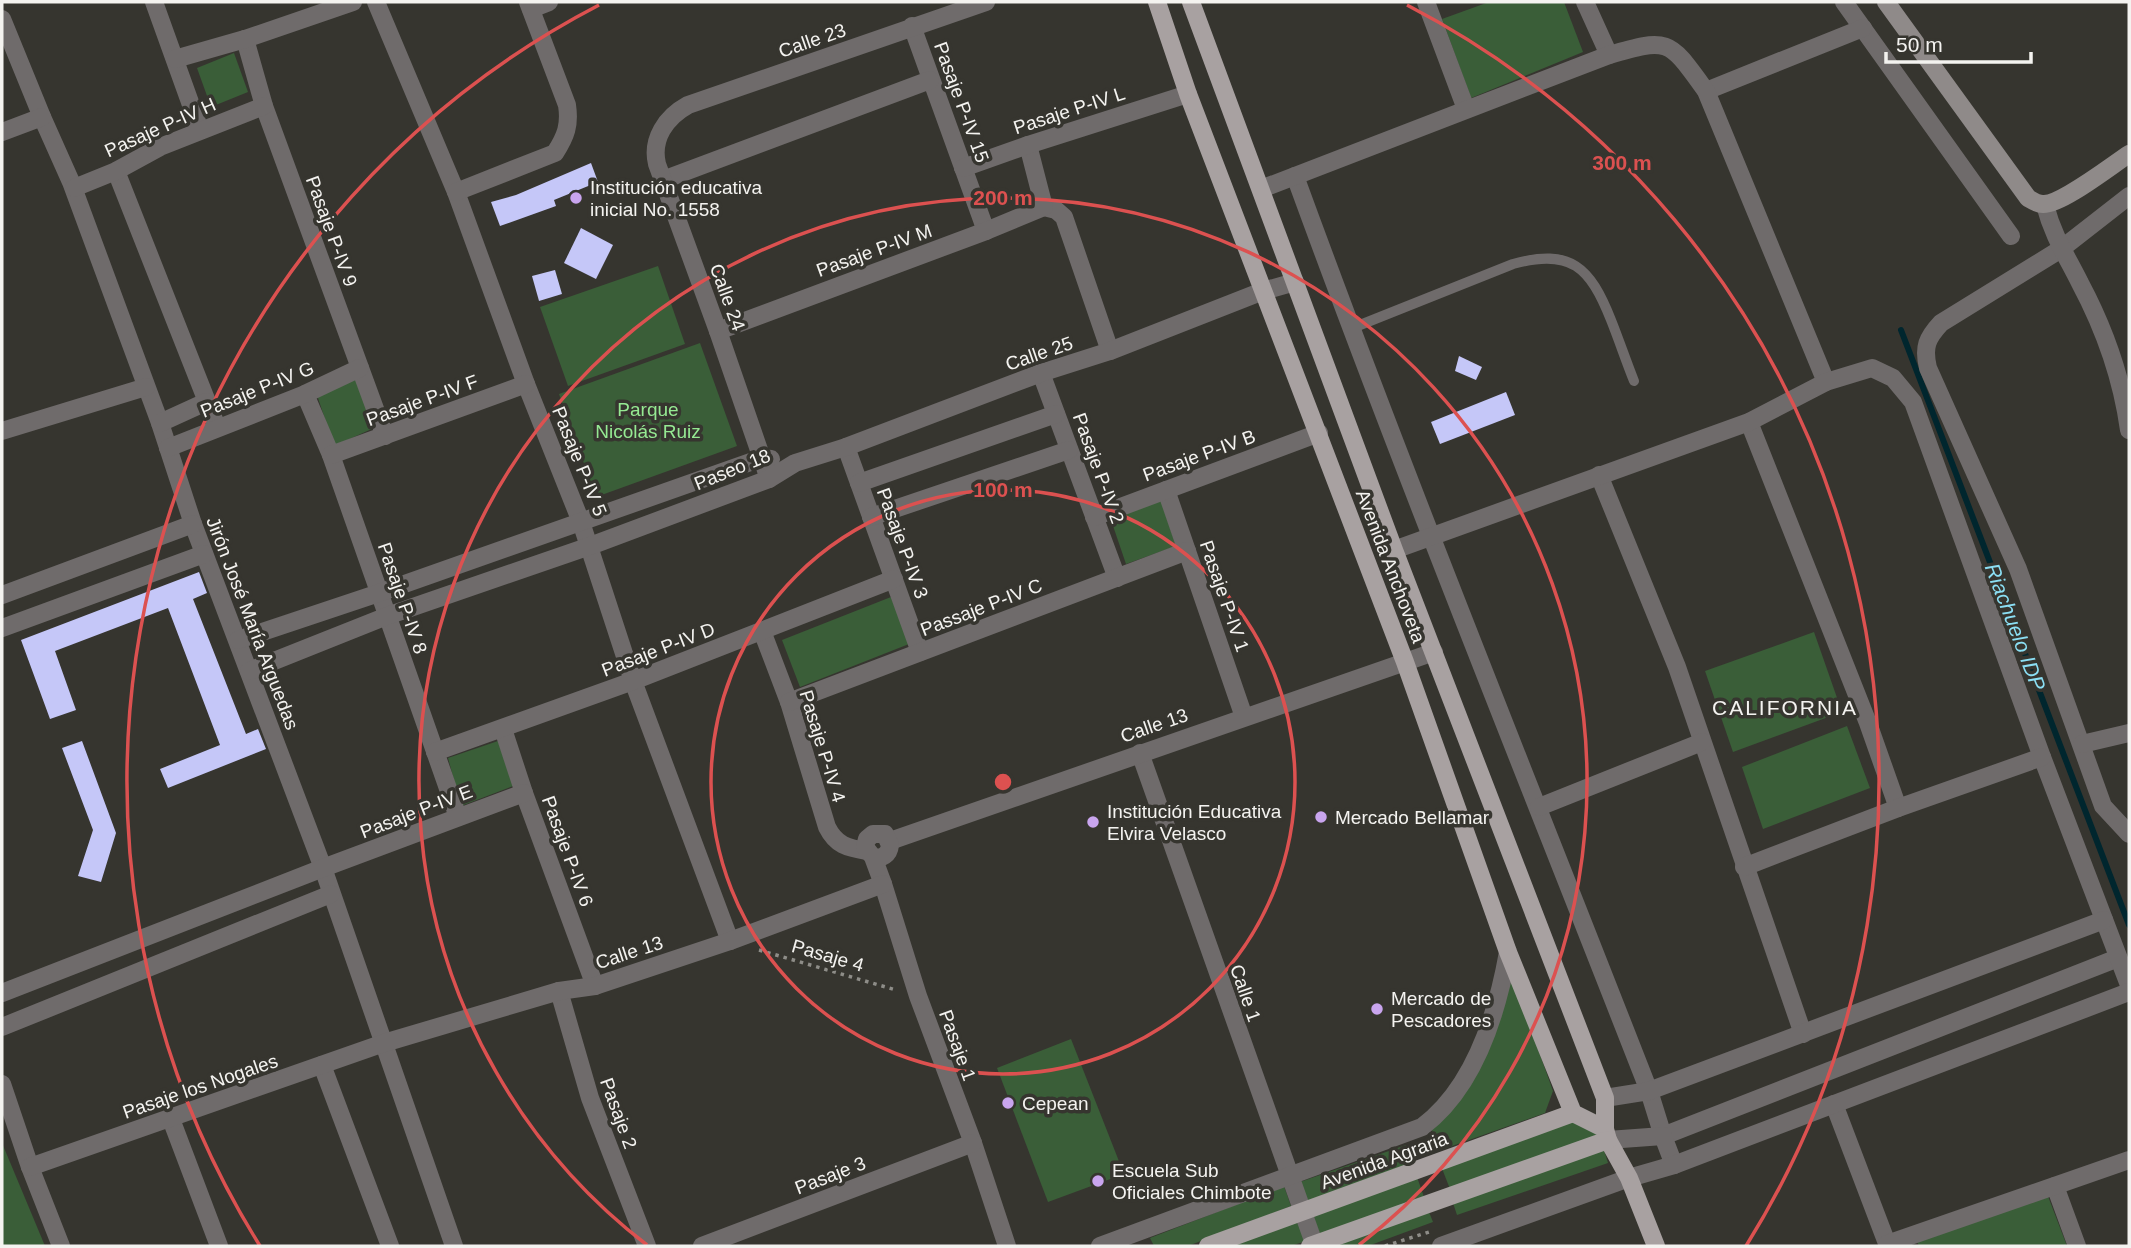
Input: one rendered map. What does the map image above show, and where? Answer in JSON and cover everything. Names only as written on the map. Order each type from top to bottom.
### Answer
[{"type":"main road","name":"Avenida Anchoveta","points":[[1157,2],[1188,94],[1405,662],[1508,952],[1573,1113]]},
{"type":"main road","name":"Avenida Anchoveta","points":[[1191,2],[1394,550],[1605,1098],[1606,1134],[1629,1178],[1656,1246]]},
{"type":"main road","points":[[1886,2],[2028,198],[2045,205],[2059,200],[2129,154]]},
{"type":"main road","points":[[1573,1113],[1606,1134]]},
{"type":"main road","name":"Avenida Agraria","points":[[1208,1246],[1573,1113]]},
{"type":"main road","points":[[1313,1246],[1606,1134]]},
{"type":"street","points":[[154,2],[200,130]]},
{"type":"street","points":[[175,59],[245,40],[353,2]]},
{"type":"street","name":"Pasaje P-IV 5","points":[[376,2],[456,192],[526,384],[581,522],[633,681],[730,941]]},
{"type":"street","points":[[456,192],[555,153],[565,138],[569,122],[567,105],[530,6],[549,2]]},
{"type":"street","name":"Calle 23","points":[[661,131],[670,118],[688,106],[986,2]]},
{"type":"street","points":[[1426,2],[1466,109]]},
{"type":"street","points":[[1585,2],[1609,55]]},
{"type":"street","points":[[1844,2],[2011,236]]},
{"type":"street","name":"Jirón José María Arguedas","points":[[2,19],[41,117],[74,188],[160,423],[193,524],[323,868],[454,1246]]},
{"type":"street","name":"Pasaje P-IV 15","points":[[912,26],[986,231]]},
{"type":"street","points":[[1706,91],[1863,28]]},
{"type":"street","name":"Pasaje P-IV 9","points":[[245,40],[264,106],[385,436]]},
{"type":"street","points":[[1261,189],[1609,55],[1660,44],[1679,54],[1706,91],[1826,382]]},
{"type":"street","points":[[663,180],[930,80]]},
{"type":"street","name":"Pasaje P-IV L","points":[[963,168],[1188,94]]},
{"type":"street","name":"Pasaje P-IV H","points":[[74,188],[116,171],[160,147],[264,106]]},
{"type":"street","points":[[2,132],[41,117]]},
{"type":"street","name":"Calle 24","points":[[661,131],[654,153],[769,479]]},
{"type":"street","points":[[1028,145],[1044,207],[1056,210],[1064,217],[1110,351]]},
{"type":"street","points":[[116,171],[217,427]]},
{"type":"street","points":[[1295,176],[1350,329],[1539,807],[1649,1091],[1674,1165]]},
{"type":"street","points":[[2129,196],[2061,249],[1941,323],[1929,336],[1924,351],[1928,368],[2018,569],[2104,806],[2129,834]]},
{"type":"street","points":[[2045,205],[2051,229],[2080,282],[2106,341],[2117,374],[2129,430]]},
{"type":"street","name":"Pasaje P-IV M","points":[[718,331],[1044,207]]},
{"type":"street","name":"Calle 25","points":[[795,463],[846,447],[1041,373],[1110,351],[1263,291],[1295,282]]},
{"type":"street","name":"Pasaje P-IV G","points":[[168,448],[305,394],[360,368]]},
{"type":"street","points":[[1394,550],[1749,422],[1826,382],[1872,368],[1893,378],[1913,402],[2042,757],[2129,985]]},
{"type":"street","name":"Pasaje P-IV 2","points":[[1041,373],[1117,578]]},
{"type":"street","name":"Pasaje P-IV F","points":[[331,455],[526,384]]},
{"type":"street","points":[[2,431],[146,387]]},
{"type":"street","name":"Pasaje P-IV 8","points":[[305,394],[331,455],[458,817]]},
{"type":"street","points":[[160,423],[206,402]]},
{"type":"street","points":[[859,483],[1056,414]]},
{"type":"street","points":[[1749,422],[1868,723],[1898,808]]},
{"type":"street","name":"Pasaje P-IV B","points":[[1094,517],[1318,433]]},
{"type":"street","name":"Pasaje P-IV 3","points":[[846,447],[920,652]]},
{"type":"street","points":[[871,517],[1069,450]]},
{"type":"street","name":"Paseo 18","points":[[237,640],[379,593],[762,458],[795,463]]},
{"type":"street","name":"Paseo 18","points":[[249,671],[387,616],[590,546],[769,479],[795,463]]},
{"type":"street","points":[[1599,475],[1677,667],[1803,1034]]},
{"type":"street","name":"Pasaje P-IV 1","points":[[1166,490],[1244,717]]},
{"type":"street","points":[[2,595],[193,524]]},
{"type":"street","name":"Passaje P-IV C","points":[[789,702],[1187,551]]},
{"type":"street","points":[[2,628],[205,554]]},
{"type":"street","name":"Pasaje P-IV D","points":[[435,752],[633,681],[894,579]]},
{"type":"street","name":"Pasaje P-IV 4","points":[[762,631],[789,702],[827,827],[834,840],[845,847],[870,854]]},
{"type":"street","name":"Calle 13","points":[[870,854],[881,858],[888,853],[890,841],[1434,652]]},
{"type":"street","name":"Pasaje P-IV 6","points":[[503,729],[595,986]]},
{"type":"street","points":[[2082,744],[2129,733]]},
{"type":"street","points":[[1539,807],[1702,742]]},
{"type":"street","name":"Calle 1","points":[[1140,752],[1313,1246]]},
{"type":"street","points":[[1744,867],[2042,757]]},
{"type":"street","name":"Pasaje P-IV E","points":[[2,993],[524,793]]},
{"type":"street","name":"Pasaje 1","points":[[870,854],[883,884],[918,996],[973,1143],[1007,1246]]},
{"type":"street","name":"Calle 13","points":[[384,1043],[559,991],[595,986],[730,941],[883,884]]},
{"type":"street","points":[[2,1027],[331,894]]},
{"type":"street","points":[[1605,1098],[1649,1091],[2104,920]]},
{"type":"street","points":[[1100,1246],[1422,1127],[1435,1117],[1467,1075],[1488,1027],[1502,985],[1508,952]]},
{"type":"street","points":[[1606,1134],[1663,1136],[2118,958]]},
{"type":"street","name":"Pasaje 2","points":[[559,991],[590,1098],[647,1246]]},
{"type":"street","points":[[1441,1246],[1461,1243],[1629,1178],[1674,1165],[2129,992]]},
{"type":"street","name":"Pasaje los Nogales","points":[[30,1167],[384,1043]]},
{"type":"street","points":[[322,1065],[390,1246]]},
{"type":"street","points":[[2,1084],[61,1246]]},
{"type":"street","points":[[1834,1104],[1887,1245],[2129,1160]]},
{"type":"street","points":[[171,1119],[219,1246]]},
{"type":"street","name":"Pasaje 3","points":[[702,1246],[973,1143]]},
{"type":"street","points":[[2055,1186],[2077,1246]]},
{"type":"lane","points":[[1350,329],[1513,264],[1536,258],[1565,260],[1588,274],[1601,294],[1634,381]]},
{"type":"path","name":"Pasaje 4","points":[[730,941],[918,996]]},
{"type":"green space","points":[[1489,2],[1564,2],[1583,52],[1471,98],[1442,19]]},
{"type":"green space","points":[[234,53],[248,92],[211,107],[197,68]]},
{"type":"green space","points":[[658,266],[685,344],[568,386],[540,307]]},
{"type":"green space","name":"Parque Nicolás Ruiz","points":[[700,343],[737,446],[596,497],[559,394]]},
{"type":"green space","points":[[357,379],[376,427],[334,446],[317,395]]},
{"type":"green space","points":[[1160,498],[1176,546],[1126,564],[1110,517]]},
{"type":"green space","points":[[891,597],[909,644],[800,687],[782,640]]},
{"type":"green space","points":[[1814,632],[1842,712],[1733,752],[1705,671]]},
{"type":"green space","points":[[1847,726],[1870,788],[1763,829],[1742,767]]},
{"type":"green space","points":[[498,741],[513,786],[461,806],[448,758]]},
{"type":"green space","points":[[1508,979],[1513,979],[1553,1091],[1545,1113],[1438,1151],[1432,1130]]},
{"type":"green space","points":[[1071,1039],[1124,1174],[1048,1202],[997,1068]]},
{"type":"green space","points":[[1572,1119],[1599,1135],[1450,1189],[1441,1166]]},
{"type":"green space","points":[[2,1143],[45,1246],[2,1246]]},
{"type":"green space","points":[[1602,1144],[1608,1163],[1457,1215],[1451,1197]]},
{"type":"green space","points":[[1406,1145],[1412,1164],[1307,1201],[1300,1182]]},
{"type":"green space","points":[[1417,1177],[1424,1197],[1320,1235],[1313,1215]]},
{"type":"green space","points":[[1284,1186],[1291,1206],[1188,1246],[1154,1246],[1150,1238]]},
{"type":"green space","points":[[2046,1191],[2067,1246],[1919,1246],[1916,1239]]},
{"type":"green space","points":[[1427,1207],[1433,1222],[1368,1246],[1323,1246]]},
{"type":"green space","points":[[1298,1218],[1306,1241],[1291,1246],[1221,1246]]},
{"type":"building","points":[[591,163],[598,182],[554,200],[556,206],[500,226],[491,202],[516,195]]},
{"type":"building","points":[[581,228],[613,245],[596,279],[564,263]]},
{"type":"building","points":[[555,270],[562,294],[539,301],[532,276]]},
{"type":"building","points":[[1459,356],[1482,367],[1476,380],[1455,371]]},
{"type":"building","points":[[1506,392],[1515,415],[1440,444],[1431,422]]},
{"type":"building","points":[[199,572],[207,593],[193,599],[246,734],[258,729],[266,749],[168,788],[160,769],[220,745],[168,608],[55,651],[76,710],[50,719],[21,640]]},
{"type":"building","points":[[82,741],[116,833],[101,882],[78,876],[93,830],[62,748]]},
{"type":"waterway","name":"Riachuelo IDP","points":[[1901,330],[2129,925]]},
{"type":"place","name":"Institución educativa inicial No. 1558","points":[[576,198]]},
{"type":"place","name":"Mercado Bellamar","points":[[1321,817]]},
{"type":"place","name":"Institución Educativa Elvira Velasco","points":[[1093,822]]},
{"type":"place","name":"Mercado de Pescadores","points":[[1377,1009]]},
{"type":"place","name":"Cepean","points":[[1008,1103]]},
{"type":"place","name":"Escuela Sub Oficiales Chimbote","points":[[1098,1181]]},
{"type":"district","name":"CALIFORNIA","points":[[1785,708]]}]
